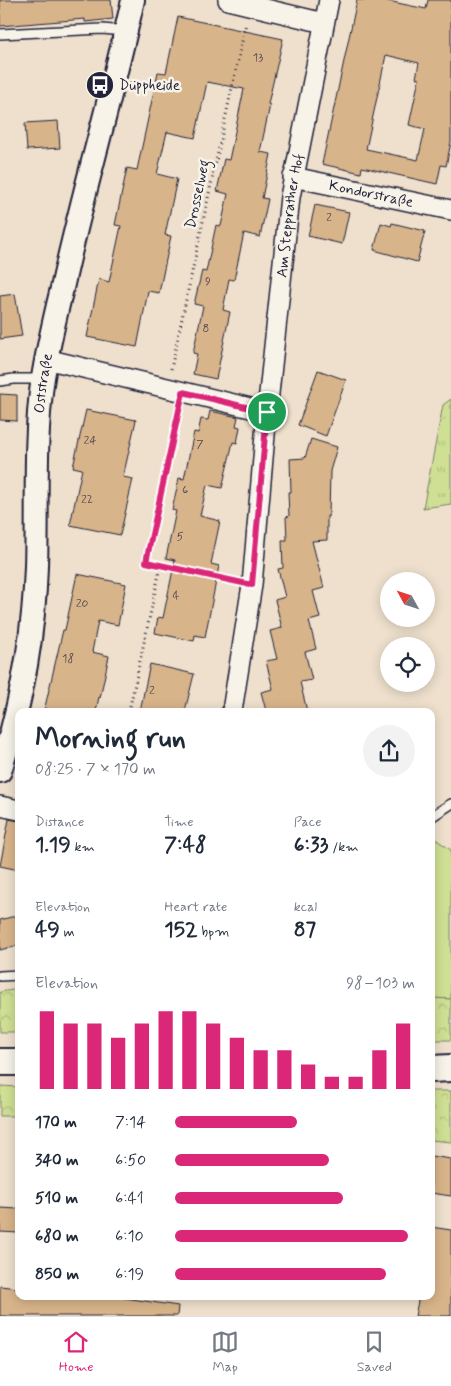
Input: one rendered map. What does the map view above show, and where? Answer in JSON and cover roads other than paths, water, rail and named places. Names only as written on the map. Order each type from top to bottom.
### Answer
[{"type":"main road","points":[[0,1062],[15,1062]]},
{"type":"main road","points":[[435,1069],[451,1068]]},
{"type":"street","name":"Oststraße","points":[[0,771],[4,740],[26,664],[33,614],[36,567],[37,450],[39,407],[44,370],[77,220],[133,0]]},
{"type":"street","points":[[228,0],[324,23]]},
{"type":"street","name":"Am Stepprather Hof","points":[[232,708],[252,585],[267,412],[293,177],[329,0]]},
{"type":"street","name":"Kondorstraße","points":[[293,177],[451,210]]},
{"type":"street","points":[[44,370],[175,390],[267,412]]},
{"type":"street","points":[[0,806],[15,809]]},
{"type":"lane","points":[[0,34],[102,29],[126,31]]},
{"type":"lane","points":[[0,381],[44,370]]},
{"type":"lane","points":[[435,814],[451,804]]},
{"type":"lane","points":[[0,976],[15,975]]},
{"type":"place","name":"Düppheide","points":[[100,85]]}]
